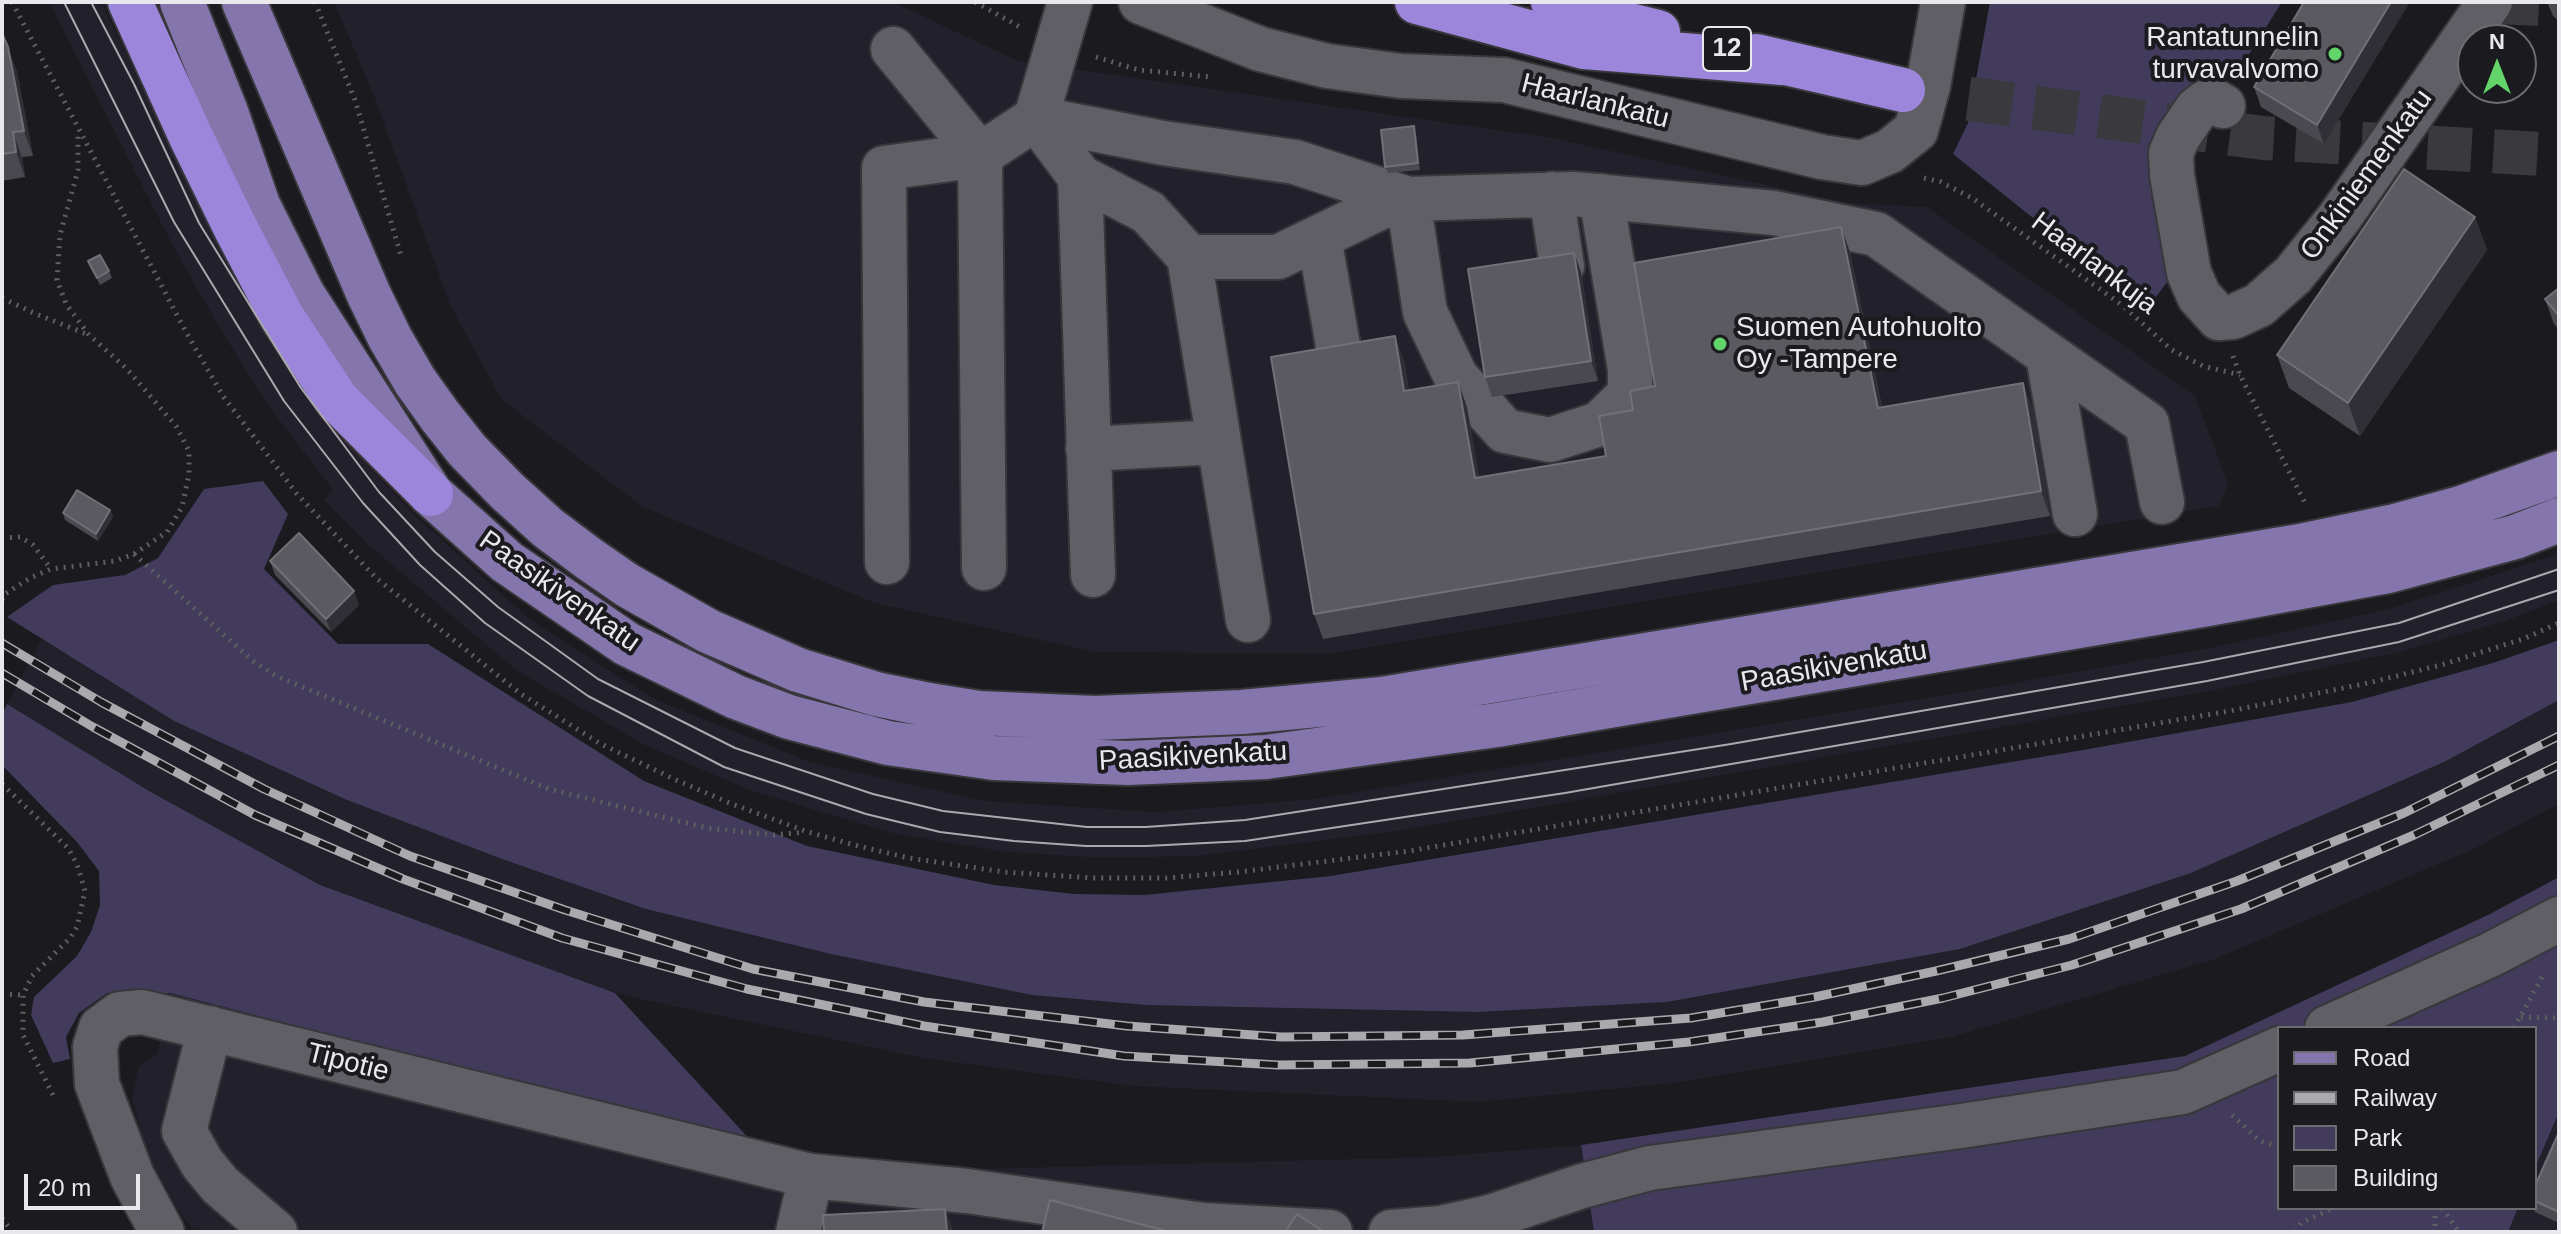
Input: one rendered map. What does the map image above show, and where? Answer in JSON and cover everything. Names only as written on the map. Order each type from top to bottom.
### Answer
[{"type":"highway","points":[[130,2],[203,162],[282,317],[337,400],[431,494]]},
{"type":"highway","points":[[1417,2],[1584,47],[1782,63]]},
{"type":"highway","name":"12","points":[[1553,2],[1585,14],[1903,90]]},
{"type":"main road","name":"Paasikivenkatu","points":[[182,2],[226,112],[258,205],[303,295],[431,494],[507,562],[627,644],[736,697],[789,717],[888,743],[994,758],[1128,763],[1266,757],[1497,725],[2208,604],[2388,571],[2477,548],[2559,520]]},
{"type":"main road","name":"Paasikivenkatu","points":[[244,2],[390,338],[415,381],[467,450],[548,528],[627,585],[708,631],[798,670],[876,694],[929,705],[1006,715],[1095,718],[1227,713],[1382,699],[2314,543],[2461,508],[2559,473]]},
{"type":"street","points":[[887,562],[884,168],[980,155],[1036,118],[1070,2]]},
{"type":"street","name":"Haarlankatu","points":[[1141,2],[1260,49],[1327,66],[1401,76],[1504,80],[1822,157],[1862,163],[1890,151],[1916,130],[1928,86],[1943,2]]},
{"type":"street","name":"Onkiniemenkatu","points":[[2219,318],[2233,317],[2259,305],[2293,275],[2347,205],[2490,2]]},
{"type":"street","points":[[893,49],[980,155],[984,568]]},
{"type":"street","points":[[2219,318],[2199,296],[2189,273],[2171,153],[2197,109],[2206,102],[2214,101],[2223,106]]},
{"type":"street","points":[[1036,118],[1080,177],[1148,212],[1189,257],[1248,620]]},
{"type":"street","points":[[1036,118],[1163,143],[1295,162],[1408,199]]},
{"type":"street","points":[[1080,177],[1093,575]]},
{"type":"street","points":[[1189,257],[1278,257],[1379,208],[1408,199],[1551,194],[1774,213],[1876,234],[2147,424],[2162,502]]},
{"type":"street","points":[[1551,194],[1562,266]]},
{"type":"street","points":[[1408,199],[1425,312],[1456,377],[1505,431],[1550,440],[1599,424],[1630,394],[1630,370],[1601,196]]},
{"type":"street","points":[[1319,237],[1341,363]]},
{"type":"street","points":[[2048,355],[2075,514]]},
{"type":"street","points":[[1088,449],[1218,442]]},
{"type":"street","points":[[2331,1026],[2490,955],[2559,919]]},
{"type":"street","name":"Tipotie","points":[[162,1232],[132,1176],[97,1084],[95,1047],[101,1028],[120,1014],[142,1012],[811,1176],[967,1191],[1203,1225],[1330,1232]]},
{"type":"street","points":[[210,1028],[184,1131],[202,1163],[220,1185],[275,1232]]},
{"type":"street","points":[[1391,1232],[1441,1228],[1490,1217],[1582,1186],[1650,1168],[1976,1124],[2183,1092],[2277,1050]]},
{"type":"street","points":[[798,1232],[811,1176]]},
{"type":"path","points":[[2,600],[5,594],[30,578],[51,569],[115,561],[134,554],[167,532],[182,507],[189,474],[189,451],[176,426],[154,398],[89,335],[66,304],[57,280],[60,235],[78,170],[78,130],[12,2]]},
{"type":"path","points":[[315,2],[355,100],[405,266]]},
{"type":"path","name":"Haarlankuja","points":[[1926,178],[1972,198],[2122,305],[2172,350],[2203,366],[2240,375]]},
{"type":"path","points":[[2,298],[89,335]]},
{"type":"path","points":[[2219,318],[2240,375],[2305,503]]},
{"type":"path","points":[[2290,506],[2321,500]]},
{"type":"path","points":[[2,538],[20,537],[33,545],[51,569]]},
{"type":"path","points":[[134,554],[243,653],[276,676],[549,789],[707,828],[774,835],[808,832]]},
{"type":"path","points":[[2,784],[68,848],[77,864],[85,891],[77,927],[32,976],[23,995],[23,1035],[57,1103]]},
{"type":"path","points":[[2515,1026],[2546,968]]},
{"type":"path","points":[[2,994],[23,995]]},
{"type":"path","points":[[2521,1017],[2559,1018]]},
{"type":"path","points":[[2198,1086],[2260,1141],[2277,1146]]},
{"type":"path","points":[[2296,1232],[2301,1223],[2329,1210]]},
{"type":"path","points":[[2435,1210],[2435,1232]]},
{"type":"path","points":[[2443,1210],[2459,1232]]},
{"type":"path","points":[[2,1218],[12,1232]]},
{"type":"shaded area","points":[[49,2],[101,2],[217,232],[306,383],[368,466],[411,512],[532,621],[654,699],[810,762],[985,801],[1155,812],[1316,799],[2205,649],[2389,609],[2559,554],[2559,600],[2508,620],[2400,652],[2214,690],[1404,830],[1198,856],[1104,858],[1007,852],[892,833],[749,790],[643,744],[516,670],[370,546],[324,500],[333,490],[267,404],[222,332],[174,248]]},
{"type":"shaded area","points":[[334,2],[893,2],[1018,61],[1552,138],[1849,203],[1927,207],[2195,396],[2228,484],[2219,506],[1327,654],[1094,652],[875,603],[643,507],[502,400],[450,305],[374,96]]},
{"type":"shaded area","points":[[42,639],[174,721],[347,800],[502,859],[1032,995],[1146,1005],[1478,1012],[1667,1002],[1960,949],[2191,873],[2444,762],[2559,700],[2559,804],[2469,851],[2215,959],[1952,1037],[1674,1083],[1478,1102],[1133,1086],[923,1058],[635,998],[485,956],[320,885],[149,791],[7,704]]},
{"type":"shaded area","points":[[170,993],[817,1161],[978,1169],[1435,1157],[1581,1145],[1594,1232],[196,1232],[180,1213],[145,1150],[132,1098],[139,1066],[158,1053]]},
{"type":"shaded area","points":[[2559,1112],[2559,1232],[2508,1232],[2517,1210],[2537,1210],[2537,1164]]},
{"type":"green space","points":[[1990,2],[2282,2],[2232,81],[2207,65],[2158,143],[2173,274],[2147,309],[1953,154],[1968,123]]},
{"type":"green space","points":[[263,481],[288,514],[264,569],[338,644],[428,644],[644,781],[807,846],[994,885],[1074,894],[1144,895],[1331,876],[2083,750],[2352,702],[2493,663],[2559,640],[2559,700],[2444,762],[2191,873],[1960,949],[1667,1002],[1478,1012],[1146,1005],[1032,995],[831,954],[646,909],[502,859],[347,800],[174,721],[7,617],[53,585],[125,575],[158,558],[204,489]]},
{"type":"green space","points":[[7,704],[149,791],[320,885],[615,993],[755,1145],[170,993],[107,993],[79,1013],[66,1037],[70,1059],[53,1063],[31,1015],[34,997],[77,956],[91,932],[100,905],[99,871],[77,842],[2,765],[2,715]]},
{"type":"green space","points":[[2559,877],[2559,1112],[2537,1163],[2537,1026],[2277,1026],[2277,1210],[2517,1210],[2508,1232],[1594,1232],[1581,1145],[2185,1056],[2488,915]]},
{"type":"building","name":"Rantatunnelin turvavalvomo","points":[[2304,2],[2391,2],[2317,125],[2254,87]]},
{"type":"building","points":[[2,33],[8,47],[24,131],[13,132],[16,152],[2,154]]},
{"type":"building","points":[[1414,126],[1418,163],[1385,167],[1381,130]]},
{"type":"building","points":[[2404,169],[2475,217],[2348,403],[2277,355]]},
{"type":"building","points":[[1841,227],[1878,408],[2023,383],[2041,491],[1314,614],[1271,357],[1395,336],[1404,391],[1458,382],[1475,478],[1606,456],[1599,416],[1633,410],[1630,391],[1655,386],[1634,263]]},
{"type":"building","points":[[1574,253],[1591,361],[1485,377],[1468,269]]},
{"type":"building","points":[[100,255],[109,271],[97,278],[88,261]]},
{"type":"building","points":[[2559,288],[2559,316],[2545,299]]},
{"type":"building","points":[[77,490],[110,510],[96,534],[63,513]]},
{"type":"building","points":[[299,533],[354,591],[326,619],[270,561]]},
{"type":"building","points":[[2559,1132],[2559,1212],[2537,1202],[2537,1182]]},
{"type":"building","points":[[1050,1200],[1170,1232],[1042,1232]]},
{"type":"building","points":[[945,1209],[947,1232],[824,1232],[823,1215]]},
{"type":"building","points":[[1297,1214],[1324,1232],[1285,1232]]},
{"type":"tunnel","points":[[2495,2],[2559,5]]},
{"type":"tunnel","points":[[1903,90],[2263,138],[2559,155]]},
{"type":"tram line","points":[[64,2],[174,222],[284,401],[363,503],[420,565],[485,623],[588,696],[724,767],[866,814],[940,832],[1086,846],[1245,841],[1565,793],[2207,681],[2399,642],[2559,590]]},
{"type":"tram line","points":[[91,2],[134,84],[199,223],[301,388],[379,492],[435,552],[498,607],[598,679],[735,748],[873,794],[943,811],[1087,827],[1146,827],[1245,820],[1731,744],[2203,662],[2399,623],[2559,569]]},
{"type":"railway","points":[[2,643],[101,702],[264,789],[410,856],[565,910],[753,969],[924,1002],[1127,1026],[1281,1037],[1463,1035],[1691,1018],[1815,997],[1936,971],[2069,939],[2237,881],[2404,813],[2559,736]]},
{"type":"railway","points":[[2,673],[93,727],[255,815],[403,879],[562,938],[747,989],[924,1026],[1124,1056],[1278,1065],[1470,1063],[1689,1042],[1823,1022],[1943,998],[2072,965],[2241,909],[2414,835],[2559,765]]},
{"type":"place","name":"Rantatunnelin turvavalvomo","points":[[2335,54]]},
{"type":"place","name":"Suomen Autohuolto Oy -Tampere","points":[[1720,344]]}]
